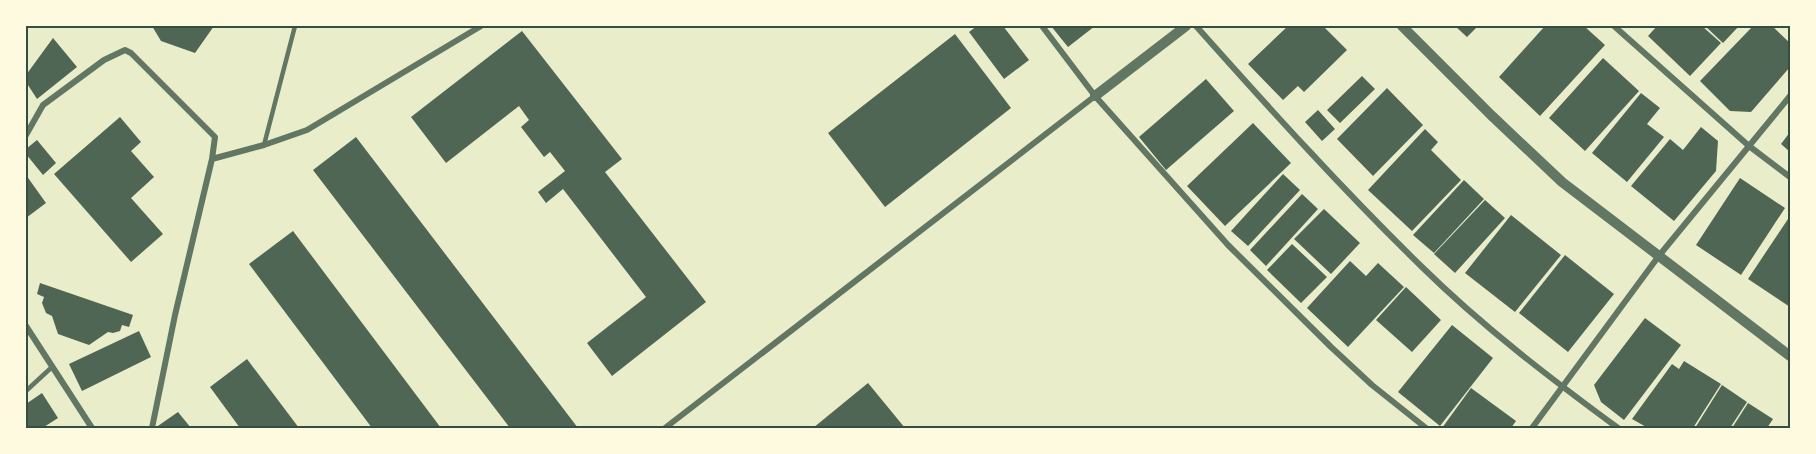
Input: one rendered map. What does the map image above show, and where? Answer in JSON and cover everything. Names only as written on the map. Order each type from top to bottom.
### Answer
[{"type":"street","points":[[212,159],[307,130],[481,26]]},
{"type":"street","points":[[1042,26],[1095,96],[1228,245],[1372,385],[1426,429]]},
{"type":"street","points":[[665,429],[1186,26]]},
{"type":"street","points":[[1196,26],[1272,112],[1423,268],[1489,327],[1563,388],[1618,429]]},
{"type":"street","points":[[1402,26],[1562,182],[1791,356]]},
{"type":"street","points":[[1614,26],[1749,146],[1791,177]]},
{"type":"street","points":[[26,135],[43,105],[104,60],[125,50],[131,52],[213,133],[216,143],[175,315],[152,429]]},
{"type":"street","points":[[1532,429],[1658,257],[1791,96]]},
{"type":"street","points":[[26,326],[92,429]]},
{"type":"lane","points":[[264,145],[296,26]]},
{"type":"lane","points":[[26,391],[52,367]]},
{"type":"building","points":[[152,26],[214,26],[195,53],[161,41]]},
{"type":"building","points":[[977,26],[1003,26],[1029,60],[1004,79],[969,32]]},
{"type":"building","points":[[1051,26],[1095,26],[1068,47]]},
{"type":"building","points":[[1288,26],[1323,26],[1347,50],[1304,92],[1298,86],[1283,100],[1248,64]]},
{"type":"building","points":[[1455,26],[1478,26],[1467,37]]},
{"type":"building","points":[[1545,26],[1584,26],[1605,45],[1540,116],[1499,77]]},
{"type":"building","points":[[1657,26],[1702,26],[1721,43],[1690,76],[1648,36]]},
{"type":"building","points":[[1705,26],[1739,26],[1723,43]]},
{"type":"building","points":[[1753,26],[1772,26],[1790,43],[1790,67],[1751,112],[1730,111],[1700,81]]},
{"type":"building","points":[[522,31],[622,159],[605,172],[706,302],[612,376],[587,343],[646,297],[563,189],[546,203],[538,192],[565,171],[550,152],[544,157],[521,127],[529,120],[519,106],[446,163],[411,117]]},
{"type":"building","points":[[955,34],[1011,108],[885,207],[828,133]]},
{"type":"building","points":[[53,38],[77,67],[37,99],[26,82],[26,75]]},
{"type":"building","points":[[1603,58],[1639,91],[1585,151],[1549,118]]},
{"type":"building","points":[[1362,76],[1375,89],[1340,123],[1327,110]]},
{"type":"building","points":[[1206,79],[1234,111],[1166,170],[1139,137]]},
{"type":"building","points":[[1387,88],[1423,125],[1373,176],[1337,139]]},
{"type":"building","points":[[1641,93],[1660,108],[1647,124],[1664,137],[1627,182],[1592,153]]},
{"type":"building","points":[[1318,110],[1335,129],[1322,141],[1305,122]]},
{"type":"building","points":[[120,117],[141,142],[131,151],[154,177],[131,198],[163,234],[131,262],[54,174]]},
{"type":"building","points":[[1253,123],[1291,163],[1225,226],[1187,186]]},
{"type":"building","points":[[1701,127],[1718,141],[1716,171],[1674,221],[1631,186],[1670,139],[1683,150]]},
{"type":"building","points":[[1425,129],[1438,142],[1431,150],[1461,180],[1412,231],[1368,190]]},
{"type":"building","points":[[1790,132],[1790,152],[1781,144]]},
{"type":"building","points":[[356,137],[578,428],[510,428],[313,170]]},
{"type":"building","points":[[37,140],[56,163],[43,175],[26,154],[26,149]]},
{"type":"building","points":[[1283,174],[1300,190],[1248,246],[1231,231]]},
{"type":"building","points":[[26,175],[46,203],[26,218]]},
{"type":"building","points":[[1740,178],[1785,208],[1741,275],[1696,245]]},
{"type":"building","points":[[1464,180],[1484,199],[1434,253],[1413,235]]},
{"type":"building","points":[[1302,194],[1318,209],[1266,266],[1250,250]]},
{"type":"building","points":[[1485,200],[1505,218],[1455,273],[1434,254]]},
{"type":"building","points":[[1324,209],[1360,243],[1331,274],[1294,239]]},
{"type":"building","points":[[1511,215],[1561,255],[1515,312],[1465,273]]},
{"type":"building","points":[[1790,216],[1790,307],[1748,279]]},
{"type":"building","points":[[293,231],[441,428],[372,428],[249,264]]},
{"type":"building","points":[[1292,244],[1327,277],[1301,303],[1267,270]]},
{"type":"building","points":[[1565,255],[1614,294],[1568,352],[1519,313]]},
{"type":"building","points":[[1350,261],[1366,276],[1378,263],[1404,287],[1348,347],[1307,308]]},
{"type":"building","points":[[40,283],[133,315],[129,327],[122,325],[120,331],[108,332],[89,345],[58,334],[52,316],[46,313],[42,303],[44,297],[37,294]]},
{"type":"building","points":[[1406,287],[1441,320],[1412,352],[1376,320]]},
{"type":"building","points":[[1645,318],[1681,345],[1624,420],[1601,402],[1594,385]]},
{"type":"building","points":[[1452,325],[1493,358],[1440,426],[1398,392]]},
{"type":"building","points":[[139,331],[151,357],[82,391],[69,364]]},
{"type":"building","points":[[247,359],[299,428],[240,428],[210,387]]},
{"type":"building","points":[[1684,361],[1721,384],[1693,428],[1648,428],[1632,419],[1672,364],[1679,369]]},
{"type":"building","points":[[868,383],[905,428],[813,428]]},
{"type":"building","points":[[1722,385],[1747,402],[1730,428],[1695,428]]},
{"type":"building","points":[[1471,388],[1516,421],[1511,428],[1442,428]]},
{"type":"building","points":[[42,393],[58,418],[45,428],[26,428],[26,404]]},
{"type":"building","points":[[1748,403],[1773,419],[1767,428],[1732,428]]},
{"type":"building","points":[[178,412],[191,428],[155,428]]}]
